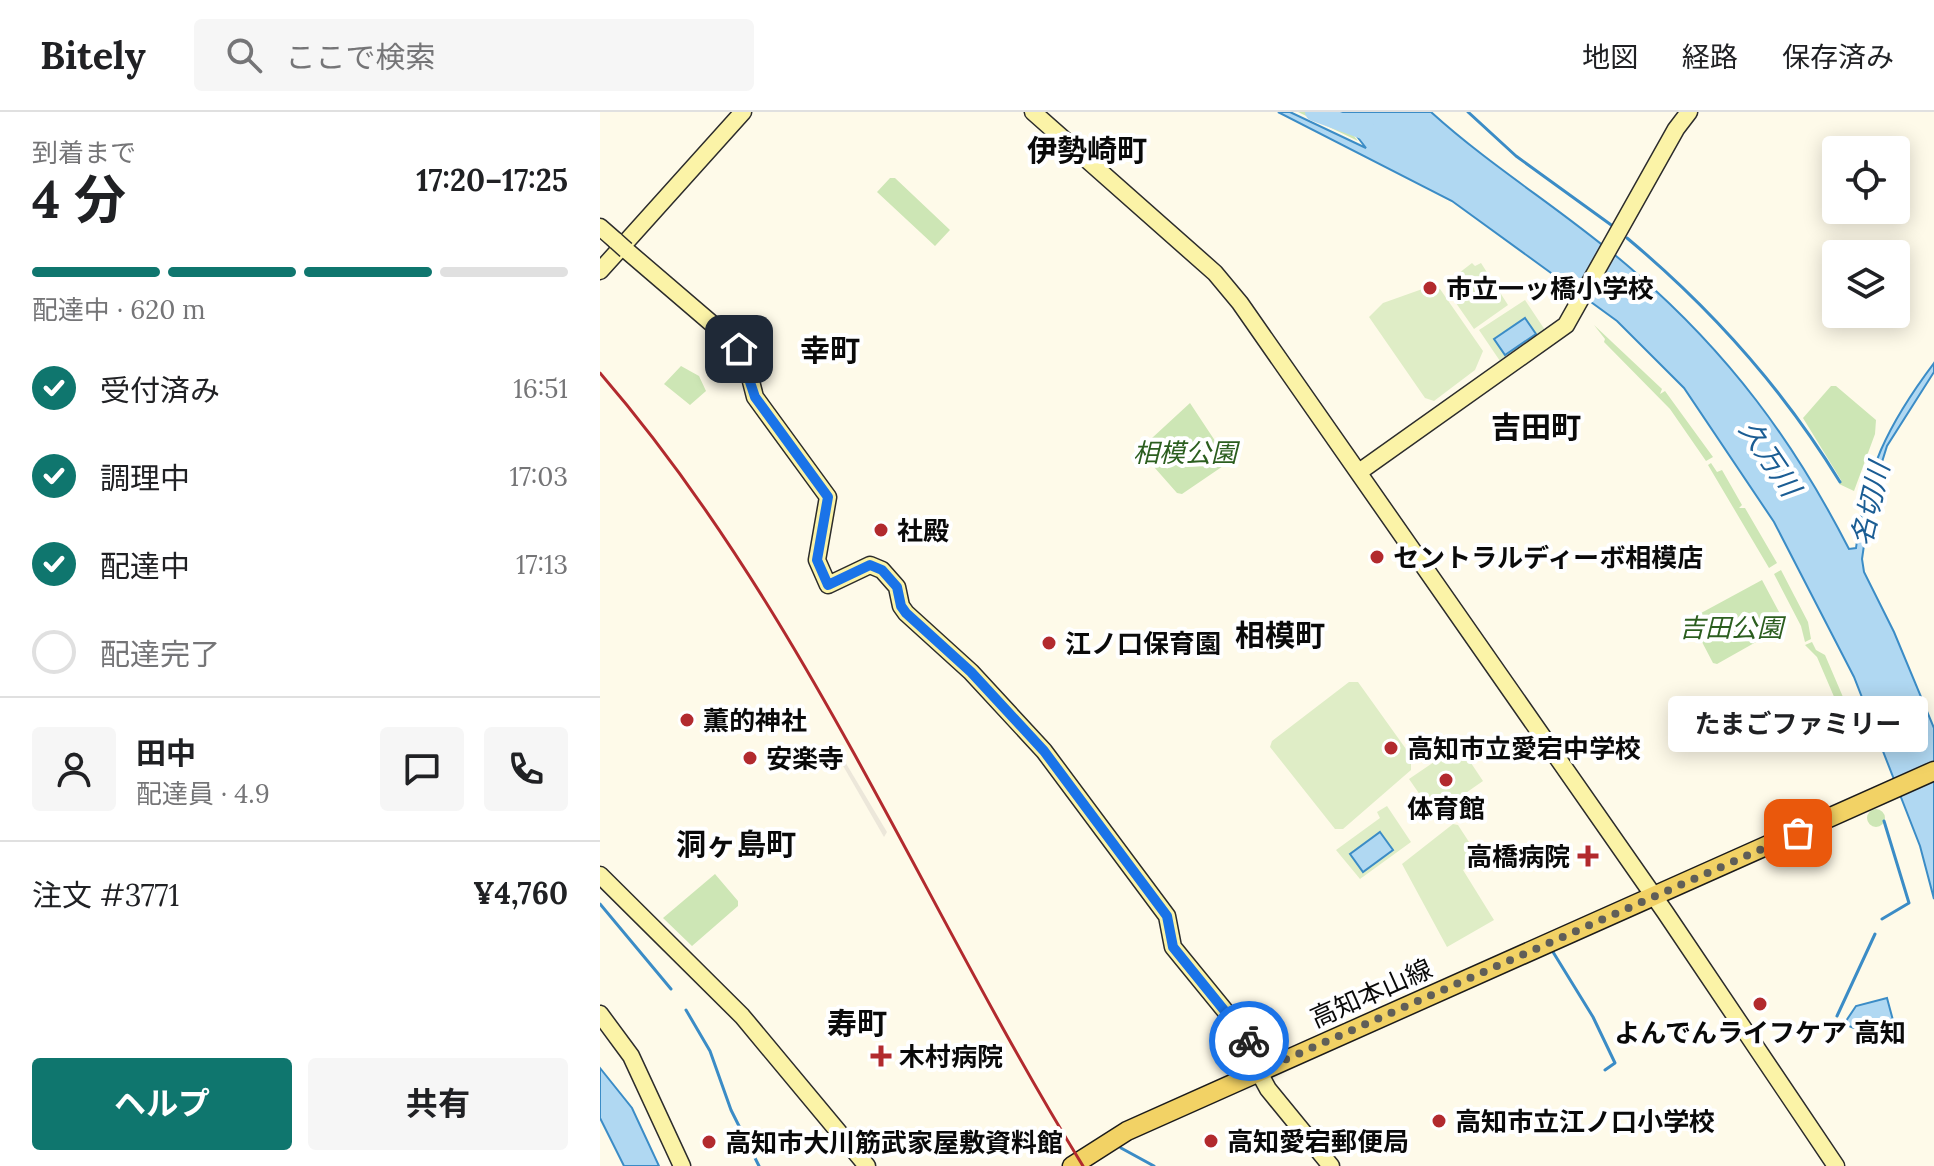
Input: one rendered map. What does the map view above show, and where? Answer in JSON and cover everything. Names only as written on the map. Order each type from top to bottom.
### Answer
[{"type":"main road","name":"高知本山線","points":[[1072,1166],[1127,1131],[1934,771]]},
{"type":"street","points":[[600,271],[743,112]]},
{"type":"street","points":[[1033,112],[1223,281],[1359,472],[1836,1166]]},
{"type":"street","points":[[1359,472],[1566,325],[1670,139],[1689,112]]},
{"type":"street","points":[[600,227],[728,336],[743,355],[755,397],[828,497],[817,560],[828,585],[870,565],[894,583],[902,609],[971,672],[1044,751],[1167,916],[1173,947],[1262,1056],[1262,1078],[1268,1089],[1331,1166]]},
{"type":"street","points":[[600,875],[742,1016],[867,1166]]},
{"type":"street","points":[[600,1014],[631,1056],[682,1166]]},
{"type":"green space","points":[[1298,112],[1335,112],[1358,141]]},
{"type":"green space","points":[[890,178],[895,178],[950,230],[935,246],[877,192]]},
{"type":"green space","points":[[1472,263],[1475,266],[1481,263],[1508,305],[1474,329],[1447,290],[1454,285],[1450,280]]},
{"type":"green space","points":[[1428,287],[1440,289],[1483,351],[1475,370],[1434,401],[1425,398],[1369,317],[1383,303]]},
{"type":"green space","points":[[1525,300],[1545,330],[1500,361],[1479,330]]},
{"type":"green space","points":[[1594,325],[1662,389],[1660,394],[1665,391],[1713,457],[1706,461],[1670,409],[1604,342]]},
{"type":"green space","points":[[681,366],[699,376],[706,391],[690,405],[664,384]]},
{"type":"green space","points":[[1831,386],[1836,386],[1876,420],[1875,434],[1854,491],[1839,484],[1841,480],[1803,418]]},
{"type":"green space","name":"相模公園","points":[[1190,403],[1229,462],[1182,494],[1177,493],[1139,450]]},
{"type":"green space","points":[[1711,463],[1717,472],[1722,470],[1742,505],[1739,508],[1745,508],[1777,563],[1769,568],[1708,465]]},
{"type":"green space","points":[[1781,570],[1808,622],[1811,639],[1805,642],[1801,626],[1774,574]]},
{"type":"green space","name":"吉田公園","points":[[1762,580],[1786,625],[1717,664],[1713,663],[1690,619]]},
{"type":"green space","points":[[1812,642],[1816,650],[1825,655],[1846,704],[1838,706],[1817,657],[1805,645]]},
{"type":"green space","points":[[1349,682],[1358,682],[1411,756],[1411,770],[1343,829],[1335,829],[1270,747],[1272,741]]},
{"type":"green space","name":"体育館","points":[[1459,745],[1483,781],[1434,815],[1409,779]]},
{"type":"green space","points":[[1387,806],[1411,842],[1360,879],[1336,850],[1380,818],[1377,812]]},
{"type":"green space","points":[[1876,809],[1885,818],[1876,827],[1867,818]]},
{"type":"green space","name":"高知市立愛宕中学校","points":[[1453,824],[1458,825],[1480,859],[1463,870],[1494,920],[1447,947],[1402,864]]},
{"type":"green space","points":[[715,874],[738,901],[738,906],[692,946],[663,918]]},
{"type":"shaded area","points":[[835,745],[887,832],[884,837],[842,764]]},
{"type":"water","name":"久万川","points":[[1278,112],[1290,112],[1366,148],[1338,112],[1431,112],[1481,154],[1611,252],[1701,335],[1782,435],[1849,549],[1856,548],[1866,495],[1891,428],[1934,363],[1934,372],[1887,446],[1871,497],[1862,559],[1864,572],[1894,632],[1934,728],[1934,899],[1920,846],[1854,677],[1774,522],[1684,388],[1617,321],[1452,201]]},
{"type":"water","points":[[1525,318],[1536,334],[1505,355],[1494,339]]},
{"type":"water","points":[[1380,832],[1393,850],[1363,872],[1350,854]]},
{"type":"water","points":[[1887,998],[1894,1024],[1861,1031],[1844,1024],[1856,1006]]},
{"type":"water","points":[[600,1068],[632,1108],[659,1166],[624,1166],[600,1118]]},
{"type":"waterway","points":[[1314,112],[1371,133]]},
{"type":"waterway","points":[[1468,112],[1516,156],[1614,227]]},
{"type":"waterway","points":[[1627,238],[1688,293],[1744,351],[1794,414],[1840,482]]},
{"type":"waterway","points":[[1882,919],[1909,903],[1884,821]]},
{"type":"waterway","points":[[600,904],[671,989]]},
{"type":"waterway","points":[[1837,1016],[1875,934]]},
{"type":"waterway","points":[[1553,952],[1593,1017],[1615,1063],[1605,1070]]},
{"type":"waterway","points":[[686,1010],[710,1051],[731,1110],[759,1166]]},
{"type":"waterway","points":[[1121,1148],[1154,1166]]},
{"type":"railway","points":[[600,373],[673,464],[739,559],[800,658],[1024,1066],[1083,1166]]},
{"type":"way so far","points":[[1249,1041],[1264,1059],[1264,1069],[1798,833]]},
{"type":"place","name":"市立一ッ橋小学校","points":[[1430,288]]},
{"type":"place","name":"社殿","points":[[881,530]]},
{"type":"place","name":"セントラルディーボ相模店","points":[[1377,557]]},
{"type":"place","name":"江ノ口保育園","points":[[1049,643]]},
{"type":"place","name":"薫的神社","points":[[687,720]]},
{"type":"place","name":"高知市立愛宕中学校","points":[[1391,748]]},
{"type":"place","name":"安楽寺","points":[[750,758]]},
{"type":"place","name":"体育館","points":[[1446,780]]},
{"type":"place","name":"たまごファミリー","points":[[1798,833]]},
{"type":"place","name":"高橋病院","points":[[1588,856]]},
{"type":"place","name":"よんでんライフケア 高知","points":[[1760,1004]]},
{"type":"place","name":"木村病院","points":[[881,1056]]},
{"type":"place","name":"高知市立江ノ口小学校","points":[[1439,1121]]},
{"type":"place","name":"高知愛宕郵便局","points":[[1211,1141]]},
{"type":"place","name":"高知市大川筋武家屋敷資料館","points":[[709,1142]]},
{"type":"district","name":"伊勢崎町","points":[[1087,150]]},
{"type":"district","name":"幸町","points":[[830,350]]},
{"type":"district","name":"吉田町","points":[[1536,427]]},
{"type":"district","name":"相模町","points":[[1280,635]]},
{"type":"district","name":"洞ヶ島町","points":[[736,844]]},
{"type":"district","name":"寿町","points":[[857,1023]]},
{"type":"route","points":[[739,349],[746,362],[755,397],[828,497],[817,560],[828,585],[837,584],[870,565],[882,570],[897,587],[902,609],[971,672],[1044,751],[1167,916],[1173,947],[1249,1041]]},
{"type":"water label","name":"名切川","points":[[1870,504]]}]
